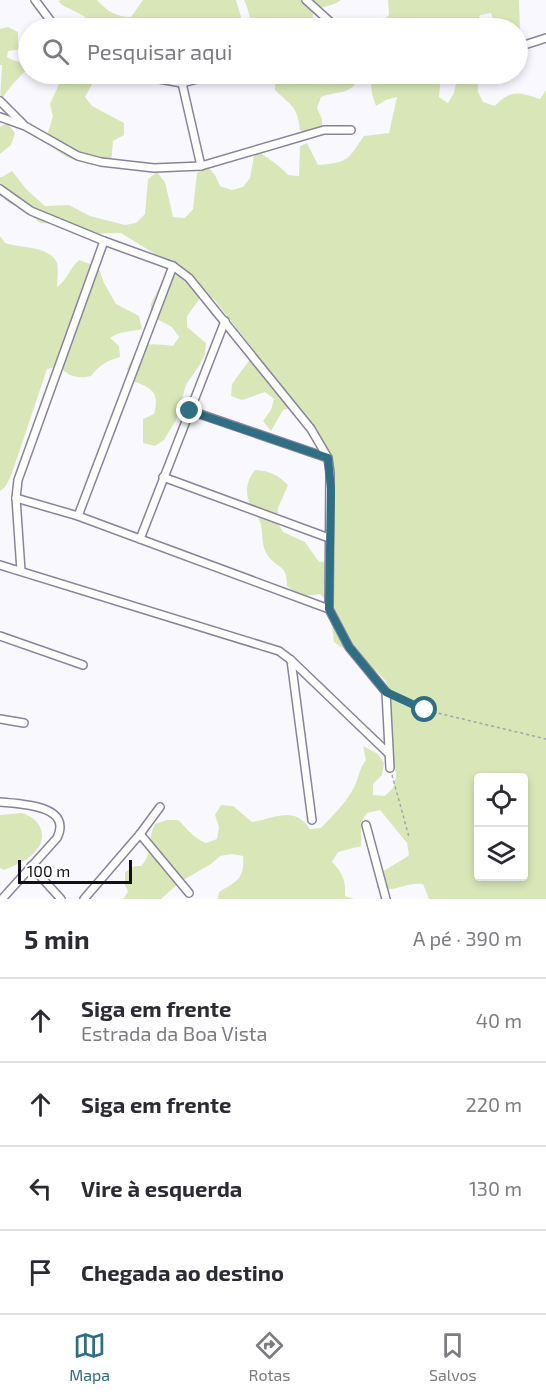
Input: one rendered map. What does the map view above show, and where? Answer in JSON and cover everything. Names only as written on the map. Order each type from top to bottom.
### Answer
[{"type":"street","points":[[35,0],[48,18]]},
{"type":"street","points":[[306,0],[322,18]]},
{"type":"street","points":[[528,44],[546,38]]},
{"type":"street","points":[[183,84],[201,166]]},
{"type":"street","points":[[0,101],[25,126]]},
{"type":"street","points":[[0,117],[25,126],[78,156],[101,162],[154,168],[201,166],[324,130],[351,130]]},
{"type":"street","points":[[0,189],[31,211],[173,266],[189,278],[320,442],[328,458],[331,489],[329,609],[349,647],[386,692],[390,768]]},
{"type":"street","points":[[21,571],[16,498],[21,466],[104,241]]},
{"type":"street","points":[[78,516],[173,266]]},
{"type":"street","points":[[140,539],[225,321]]},
{"type":"street","points":[[190,411],[328,458]]},
{"type":"street","points":[[163,477],[329,538]]},
{"type":"street","points":[[16,498],[78,516],[329,609]]},
{"type":"street","points":[[0,565],[268,647],[291,660],[388,753]]},
{"type":"street","points":[[0,636],[83,666]]},
{"type":"street","points":[[291,660],[312,820]]},
{"type":"street","points":[[0,719],[24,723]]},
{"type":"street","points":[[0,802],[23,804],[50,811],[59,820],[60,827],[57,838],[2,899]]},
{"type":"street","points":[[84,899],[160,807]]},
{"type":"street","points":[[366,825],[386,899]]},
{"type":"street","points":[[140,834],[189,892]]},
{"type":"street","points":[[31,866],[62,899]]},
{"type":"path","points":[[386,692],[425,710],[546,739]]},
{"type":"path","points":[[390,768],[409,837]]},
{"type":"green space","points":[[97,0],[112,13],[131,17],[143,0],[236,0],[241,17],[86,18],[58,1]]},
{"type":"green space","points":[[244,0],[341,0],[313,12],[313,18],[250,18]]},
{"type":"green space","points":[[388,0],[519,0],[520,18],[493,18],[491,13],[480,15],[479,18],[386,18],[389,15]]},
{"type":"green space","points":[[8,27],[18,32],[18,50],[8,51],[7,57],[18,62],[18,79],[0,101],[2,65],[0,65],[0,29]]},
{"type":"green space","points":[[59,84],[92,84],[85,97],[92,106],[124,123],[124,135],[113,141],[111,164],[84,163],[66,156],[51,146],[46,139],[53,116],[50,104]]},
{"type":"green space","points":[[275,84],[355,84],[349,90],[321,97],[317,108],[322,119],[322,131],[312,136],[300,130],[295,111],[275,90]]},
{"type":"green space","points":[[371,84],[440,84],[439,97],[448,103],[456,84],[478,84],[478,92],[483,102],[495,106],[511,94],[540,99],[546,90],[546,899],[429,899],[423,884],[410,884],[390,889],[377,888],[378,876],[409,855],[407,843],[380,810],[367,813],[361,822],[361,846],[338,852],[332,862],[343,878],[345,896],[354,899],[218,899],[219,892],[235,882],[243,870],[243,856],[232,854],[220,856],[211,864],[180,882],[161,899],[123,899],[128,892],[125,885],[125,872],[135,866],[141,866],[145,861],[155,824],[167,820],[178,820],[194,836],[206,843],[217,839],[219,827],[215,815],[221,805],[233,806],[252,822],[291,815],[298,817],[310,829],[321,828],[342,806],[354,787],[366,760],[363,746],[378,754],[384,763],[382,775],[373,784],[373,795],[385,796],[393,788],[396,776],[390,727],[390,690],[385,680],[376,671],[334,642],[329,603],[320,594],[302,594],[287,586],[286,574],[266,552],[261,523],[249,501],[247,485],[255,470],[273,474],[281,479],[288,485],[278,508],[277,521],[283,532],[305,542],[319,562],[331,561],[332,478],[311,424],[304,414],[294,407],[283,410],[271,431],[263,421],[271,410],[274,399],[265,392],[242,400],[231,396],[232,384],[253,355],[248,343],[213,298],[201,297],[187,316],[187,327],[206,343],[205,354],[186,385],[176,420],[164,440],[155,446],[143,443],[143,419],[154,414],[155,396],[145,386],[132,381],[127,369],[140,349],[156,344],[173,346],[179,337],[172,327],[151,316],[151,304],[167,271],[163,259],[121,233],[73,234],[63,224],[40,223],[21,207],[9,203],[0,195],[0,177],[12,171],[27,190],[45,206],[69,205],[90,216],[125,225],[136,223],[145,214],[148,179],[157,172],[165,182],[173,217],[185,218],[193,209],[197,173],[206,165],[215,175],[220,186],[232,190],[243,187],[250,178],[255,150],[273,161],[288,175],[299,176],[300,146],[307,143],[318,165],[336,163],[347,158],[364,136],[389,133],[397,97],[376,106]]},
{"type":"green space","points":[[7,123],[15,133],[11,145],[0,154],[0,127]]},
{"type":"green space","points":[[0,236],[5,243],[34,248],[53,257],[58,266],[57,287],[79,260],[90,264],[100,271],[116,304],[139,316],[142,329],[121,333],[110,338],[119,346],[120,357],[104,364],[91,376],[73,376],[59,366],[47,369],[11,476],[0,491]]},
{"type":"green space","points":[[21,813],[28,815],[38,824],[42,841],[27,859],[4,870],[0,868],[0,815]]},
{"type":"route","points":[[190,411],[328,458],[331,489],[329,609],[349,647],[386,692],[425,710]]}]
